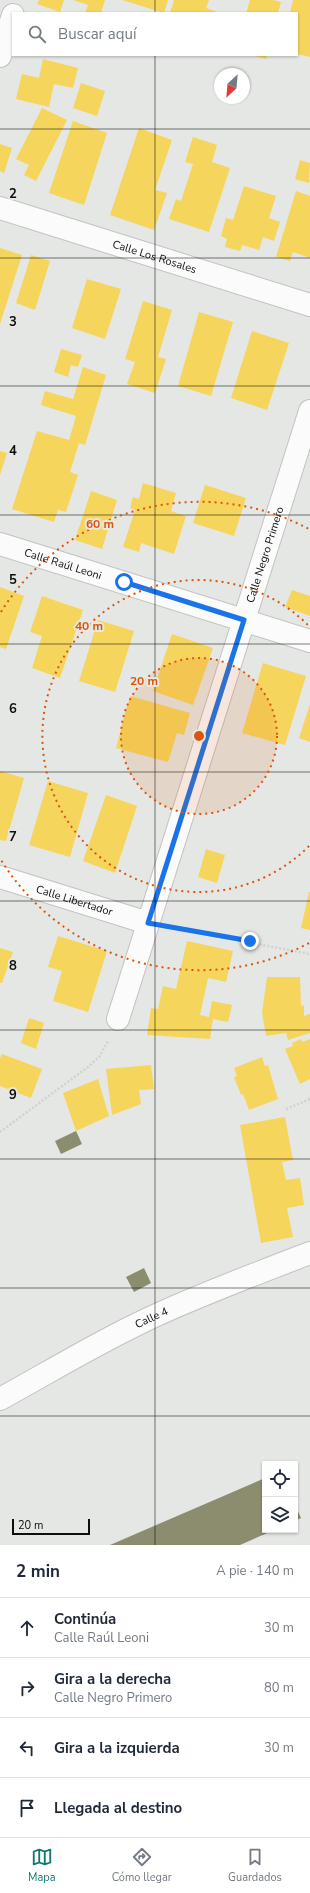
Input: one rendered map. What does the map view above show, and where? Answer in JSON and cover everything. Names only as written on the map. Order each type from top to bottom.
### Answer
[{"type":"street","points":[[14,12],[18,0]]},
{"type":"street","points":[[0,56],[12,17]]},
{"type":"street","name":"Calle Los Rosales","points":[[0,208],[310,305]]},
{"type":"street","name":"Calle Negro Primero","points":[[118,1019],[310,411]]},
{"type":"street","name":"Calle Raúl Leoni","points":[[0,544],[310,641]]},
{"type":"street","name":"Calle Libertador","points":[[0,877],[148,923]]},
{"type":"street","name":"Calle 4","points":[[0,1399],[116,1335],[160,1314],[224,1286],[310,1253]]},
{"type":"path","points":[[148,923],[310,954]]},
{"type":"path","points":[[0,1132],[94,1062],[107,1044],[118,1019]]},
{"type":"path","points":[[286,1109],[310,1099]]},
{"type":"building: Viviendas","points":[[39,0],[64,0],[60,12],[37,4]]},
{"type":"building: Viviendas","points":[[73,0],[105,0],[101,12],[85,12],[88,5]]},
{"type":"building: Viviendas","points":[[122,0],[168,0],[164,12]]},
{"type":"building: Viviendas","points":[[174,0],[209,0],[206,8],[218,12],[170,12]]},
{"type":"building: Viviendas","points":[[250,0],[273,0],[281,2],[278,12],[246,12]]},
{"type":"building: Viviendas","points":[[293,0],[310,0],[310,57],[298,54],[298,12],[290,12]]},
{"type":"building: Viviendas","points":[[255,56],[267,56],[266,59]]},
{"type":"building: Viviendas","points":[[43,59],[78,68],[73,88],[54,84],[49,107],[16,99],[22,74],[39,78]]},
{"type":"building: Viviendas","points":[[81,83],[105,91],[97,116],[73,108]]},
{"type":"building: Viviendas","points":[[42,108],[67,120],[36,181],[24,175],[29,165],[16,159]]},
{"type":"building: Viviendas","points":[[73,121],[107,133],[84,205],[49,193]]},
{"type":"building: Viviendas","points":[[139,128],[172,140],[155,190],[167,193],[154,230],[110,215]]},
{"type":"building: Viviendas","points":[[193,137],[217,145],[212,162],[230,168],[209,232],[169,219],[176,199],[181,201],[193,164],[185,162]]},
{"type":"building: Viviendas","points":[[0,144],[12,148],[4,173],[0,171]]},
{"type":"building: Viviendas","points":[[300,160],[310,163],[309,183],[295,179]]},
{"type":"building: Viviendas","points":[[244,186],[276,196],[269,218],[280,222],[274,241],[263,237],[259,250],[242,245],[240,251],[225,247],[227,239],[221,236],[226,218],[233,220]]},
{"type":"building: Viviendas","points":[[296,191],[310,196],[310,258],[293,252],[290,261],[276,257]]},
{"type":"building: Viviendas","points":[[0,248],[22,255],[0,324]]},
{"type":"building: Viviendas","points":[[31,255],[50,261],[35,310],[16,303]]},
{"type":"building: Viviendas","points":[[87,279],[121,289],[105,339],[72,328]]},
{"type":"building: Viviendas","points":[[143,301],[172,310],[158,357],[166,359],[155,393],[127,384],[135,362],[125,359]]},
{"type":"building: Viviendas","points":[[199,312],[233,322],[211,396],[178,386]]},
{"type":"building: Viviendas","points":[[252,331],[289,343],[267,410],[231,398]]},
{"type":"building: Viviendas","points":[[61,349],[82,355],[78,367],[71,365],[68,377],[54,372]]},
{"type":"building: Viviendas","points":[[83,367],[106,375],[85,445],[79,443],[70,472],[78,475],[66,512],[58,510],[54,522],[12,509],[37,431],[69,440],[76,416],[41,405],[45,391],[73,399]]},
{"type":"building: Viviendas","points":[[0,451],[7,453],[0,475]]},
{"type":"building: Viviendas","points":[[143,483],[176,493],[171,511],[186,516],[174,554],[141,543],[139,552],[123,547],[135,510],[130,508],[133,497],[139,499]]},
{"type":"building: Viviendas","points":[[205,485],[246,498],[234,536],[193,523]]},
{"type":"building: Viviendas","points":[[91,491],[117,500],[102,549],[75,540]]},
{"type":"building: Viviendas","points":[[0,587],[24,596],[6,649],[0,647]]},
{"type":"building: Viviendas","points":[[292,590],[310,596],[310,616],[285,607]]},
{"type":"building: Viviendas","points":[[42,596],[83,610],[60,678],[32,668],[42,636],[30,632]]},
{"type":"building: Viviendas","points":[[98,620],[134,631],[115,692],[79,681]]},
{"type":"building: Viviendas","points":[[172,634],[213,648],[193,705],[153,691]]},
{"type":"building: Viviendas","points":[[263,663],[306,676],[285,745],[242,733]]},
{"type":"building: Viviendas","points":[[130,696],[190,713],[184,735],[177,733],[168,762],[116,748]]},
{"type":"building: Viviendas","points":[[310,704],[310,742],[299,738]]},
{"type":"building: Viviendas","points":[[0,771],[24,778],[6,841],[0,840]]},
{"type":"building: Viviendas","points":[[48,781],[88,793],[70,857],[29,845]]},
{"type":"building: Viviendas","points":[[106,795],[137,806],[115,873],[83,861]]},
{"type":"building: Viviendas","points":[[206,849],[225,855],[217,883],[198,877]]},
{"type":"building: Viviendas","points":[[310,892],[310,930],[301,928]]},
{"type":"building: Viviendas","points":[[58,936],[107,951],[88,1012],[53,1001],[62,971],[48,967]]},
{"type":"building: Viviendas","points":[[187,941],[233,951],[226,982],[208,978],[200,1015],[209,1017],[212,1001],[232,1005],[228,1022],[213,1019],[210,1039],[147,1035],[151,1008],[158,1009],[163,986],[176,989]]},
{"type":"building: Viviendas","points":[[0,948],[13,952],[2,983],[0,983]]},
{"type":"building: Viviendas","points":[[267,977],[300,977],[301,1006],[304,1005],[304,1016],[310,1014],[310,1033],[288,1040],[286,1033],[266,1036],[262,1013]]},
{"type":"building: Viviendas","points":[[29,1018],[44,1023],[36,1049],[21,1043]]},
{"type":"building: Viviendas","points":[[301,1039],[302,1042],[310,1039],[310,1079],[300,1084],[285,1049],[293,1046],[292,1043]]},
{"type":"building: Viviendas","points":[[2,1054],[42,1069],[31,1098],[0,1086],[0,1058]]},
{"type":"building: Viviendas","points":[[262,1057],[265,1066],[268,1065],[278,1099],[249,1110],[234,1077],[237,1076],[234,1068]]},
{"type":"building: Viviendas","points":[[151,1065],[154,1089],[139,1090],[141,1104],[112,1115],[106,1069]]},
{"type":"building: Viviendas","points":[[98,1079],[109,1116],[76,1131],[63,1093]]},
{"type":"building: Viviendas","points":[[285,1117],[293,1160],[282,1162],[286,1180],[300,1178],[304,1205],[287,1208],[293,1237],[261,1243],[240,1125]]},
{"type":"building: Industria","points":[[76,1131],[82,1144],[61,1154],[55,1141]]},
{"type":"building: Industria","points":[[144,1268],[151,1283],[134,1292],[126,1277]]},
{"type":"building: Industria","points":[[262,1479],[262,1533],[267,1533],[240,1545],[110,1545]]},
{"type":"building: Industria","points":[[298,1512],[301,1518],[298,1520]]},
{"type":"route","points":[[124,582],[244,620],[148,923],[250,941]]}]
